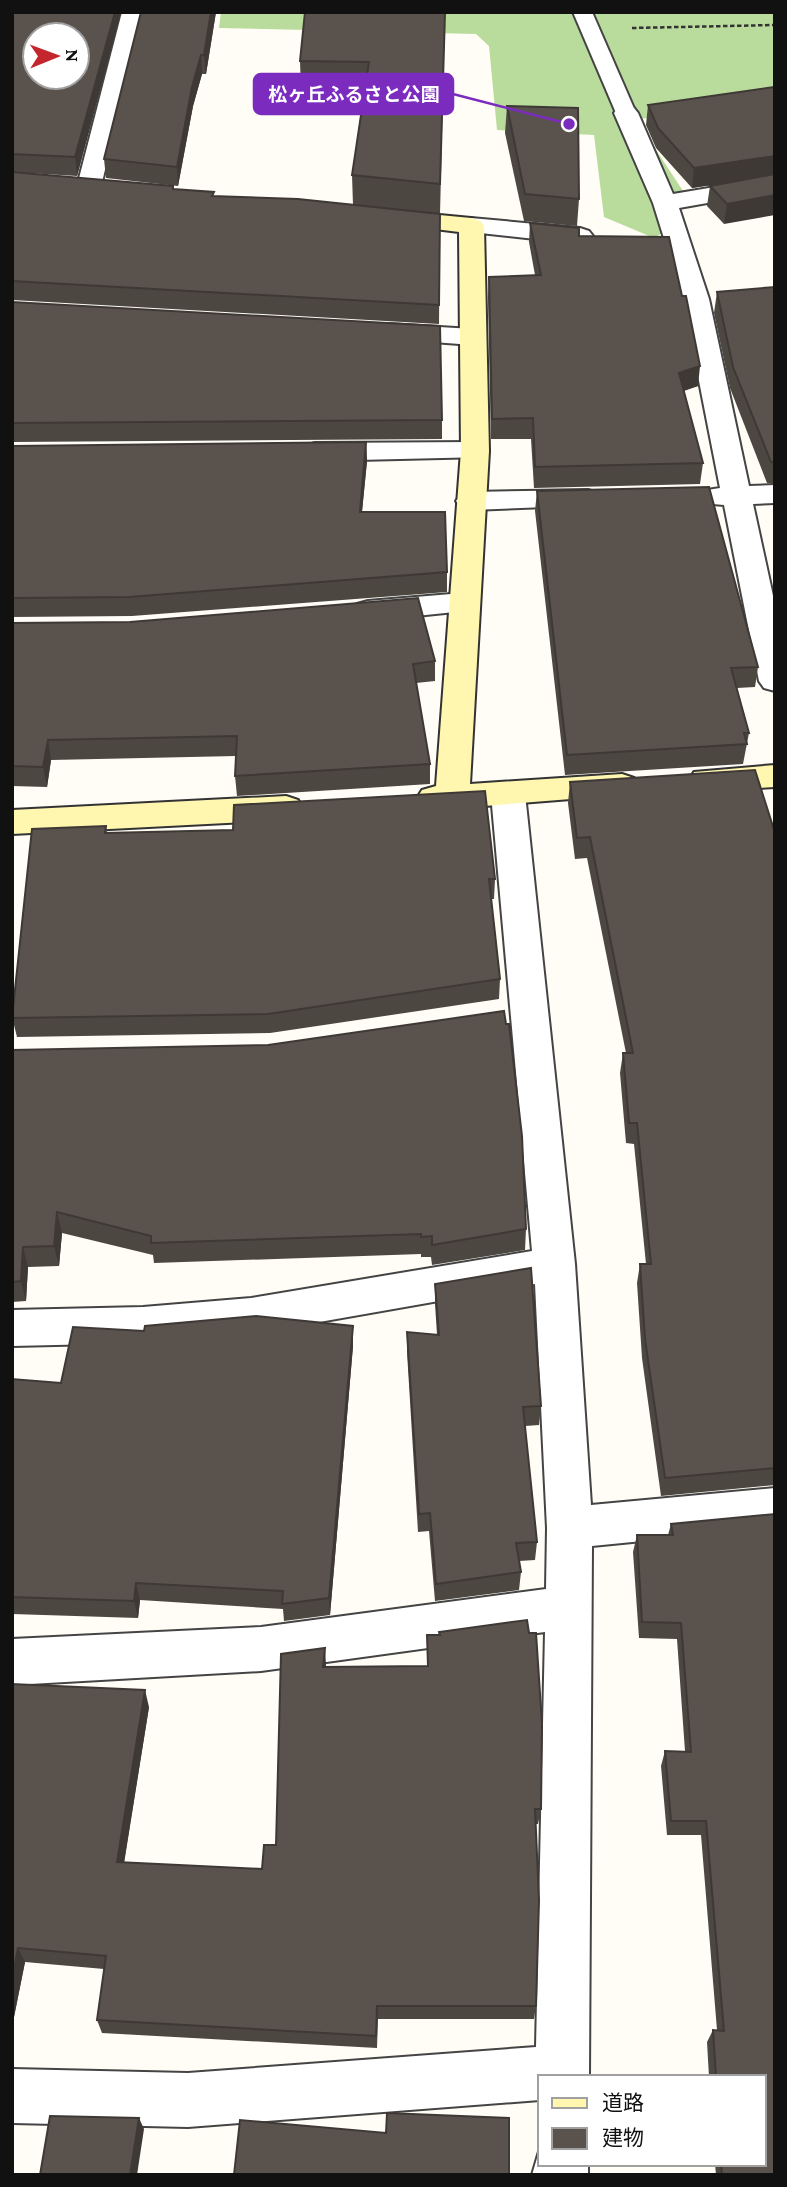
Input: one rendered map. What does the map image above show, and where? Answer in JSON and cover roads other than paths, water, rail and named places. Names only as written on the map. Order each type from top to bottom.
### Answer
[{"type":"street","points":[[116,189],[76,185],[133,12]]},
{"type":"street","points":[[625,113],[665,204],[665,245],[709,297],[737,496],[775,681]]},
{"type":"street","points":[[665,204],[775,184]]},
{"type":"street","points":[[362,214],[598,238]]},
{"type":"street","points":[[452,797],[475,451],[471,226]]},
{"type":"street","points":[[361,331],[473,337]]},
{"type":"street","points":[[285,453],[475,451]]},
{"type":"street","points":[[681,497],[775,494]]},
{"type":"street","points":[[471,501],[611,499]]},
{"type":"street","points":[[339,613],[463,603]]},
{"type":"street","points":[[397,801],[775,776]]},
{"type":"street","points":[[508,794],[515,1013],[554,1264],[570,1528],[571,1607],[562,2075]]},
{"type":"street","points":[[12,822],[314,806]]},
{"type":"street","points":[[12,1328],[142,1325],[251,1316],[554,1264]]},
{"type":"street","points":[[570,1528],[775,1508]]},
{"type":"street","points":[[12,1662],[261,1649],[571,1607]]},
{"type":"street","points":[[12,2096],[188,2100],[538,2077]]},
{"type":"lane","points":[[582,12],[625,113]]},
{"type":"place","name":"松ヶ丘ふるさと公園","points":[[569,124]]}]
